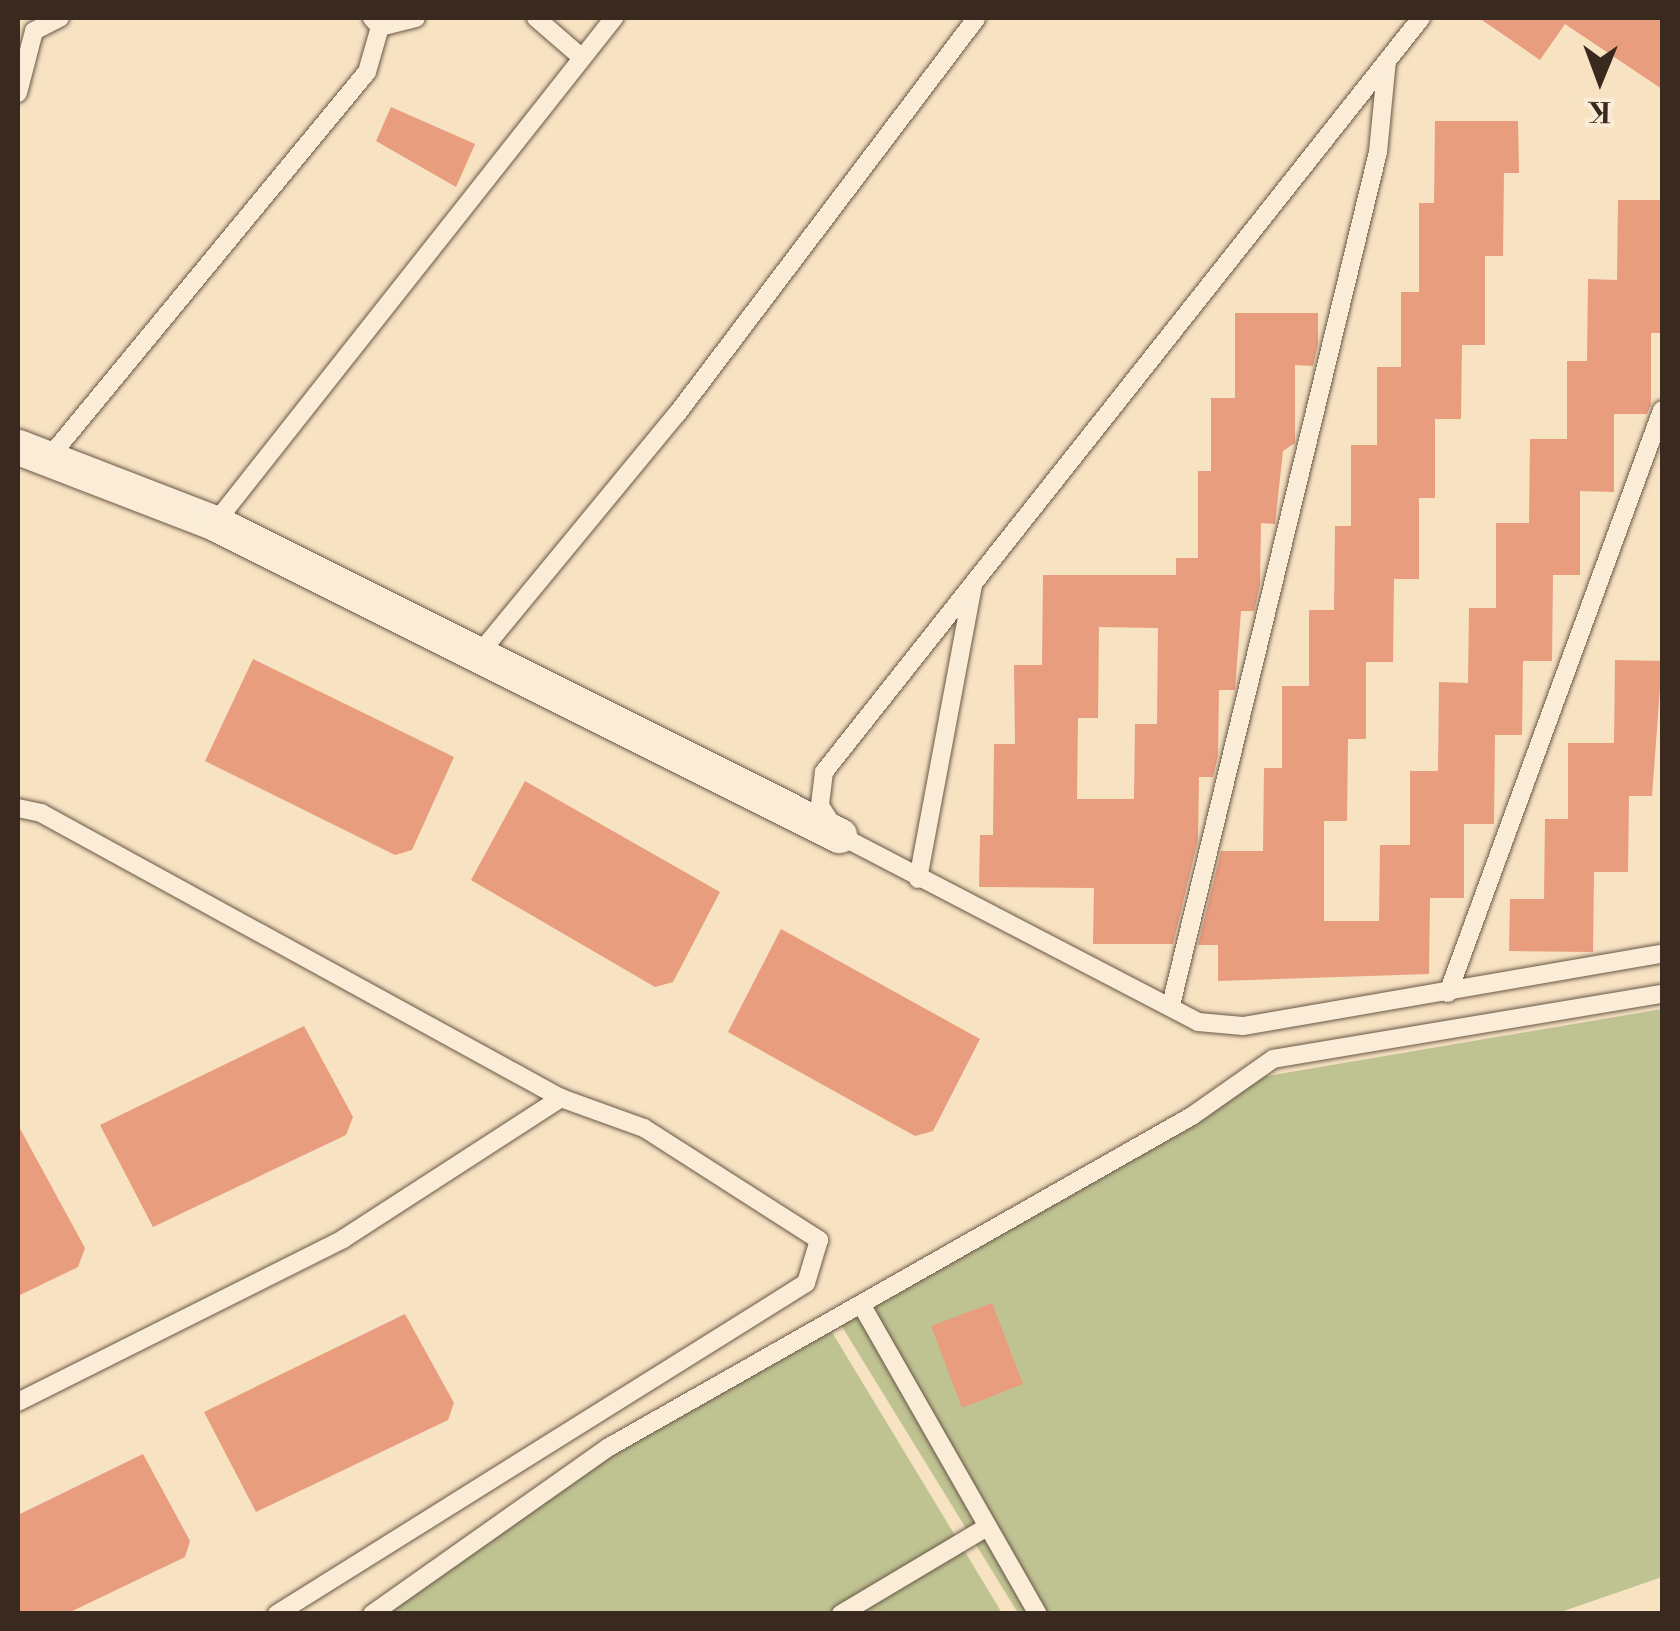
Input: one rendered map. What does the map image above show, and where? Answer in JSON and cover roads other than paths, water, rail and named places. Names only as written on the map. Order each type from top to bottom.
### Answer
[{"type":"street","points":[[18,447],[52,454],[214,522],[838,835]]},
{"type":"lane","points":[[18,93],[34,31],[60,18]]},
{"type":"lane","points":[[52,454],[367,72],[376,22],[416,18]]},
{"type":"lane","points":[[536,18],[580,57]]},
{"type":"lane","points":[[214,522],[614,18]]},
{"type":"lane","points":[[478,654],[677,414],[976,18]]},
{"type":"lane","points":[[1421,18],[824,772],[820,806],[838,835],[1172,1005],[1198,1022],[1242,1026],[1662,954]]},
{"type":"lane","points":[[1172,1005],[1378,152],[1387,60]]},
{"type":"lane","points":[[1448,993],[1662,410]]},
{"type":"lane","points":[[918,879],[974,583]]},
{"type":"lane","points":[[18,808],[41,812],[562,1098],[644,1128],[806,1224],[819,1240],[817,1268],[806,1284],[277,1614]]},
{"type":"lane","points":[[372,1614],[609,1447],[1192,1116],[1274,1059],[1662,994]]},
{"type":"lane","points":[[18,1402],[343,1239],[562,1098]]},
{"type":"lane","points":[[861,1304],[985,1528],[1038,1614]]},
{"type":"lane","points":[[841,1614],[985,1528]]}]
